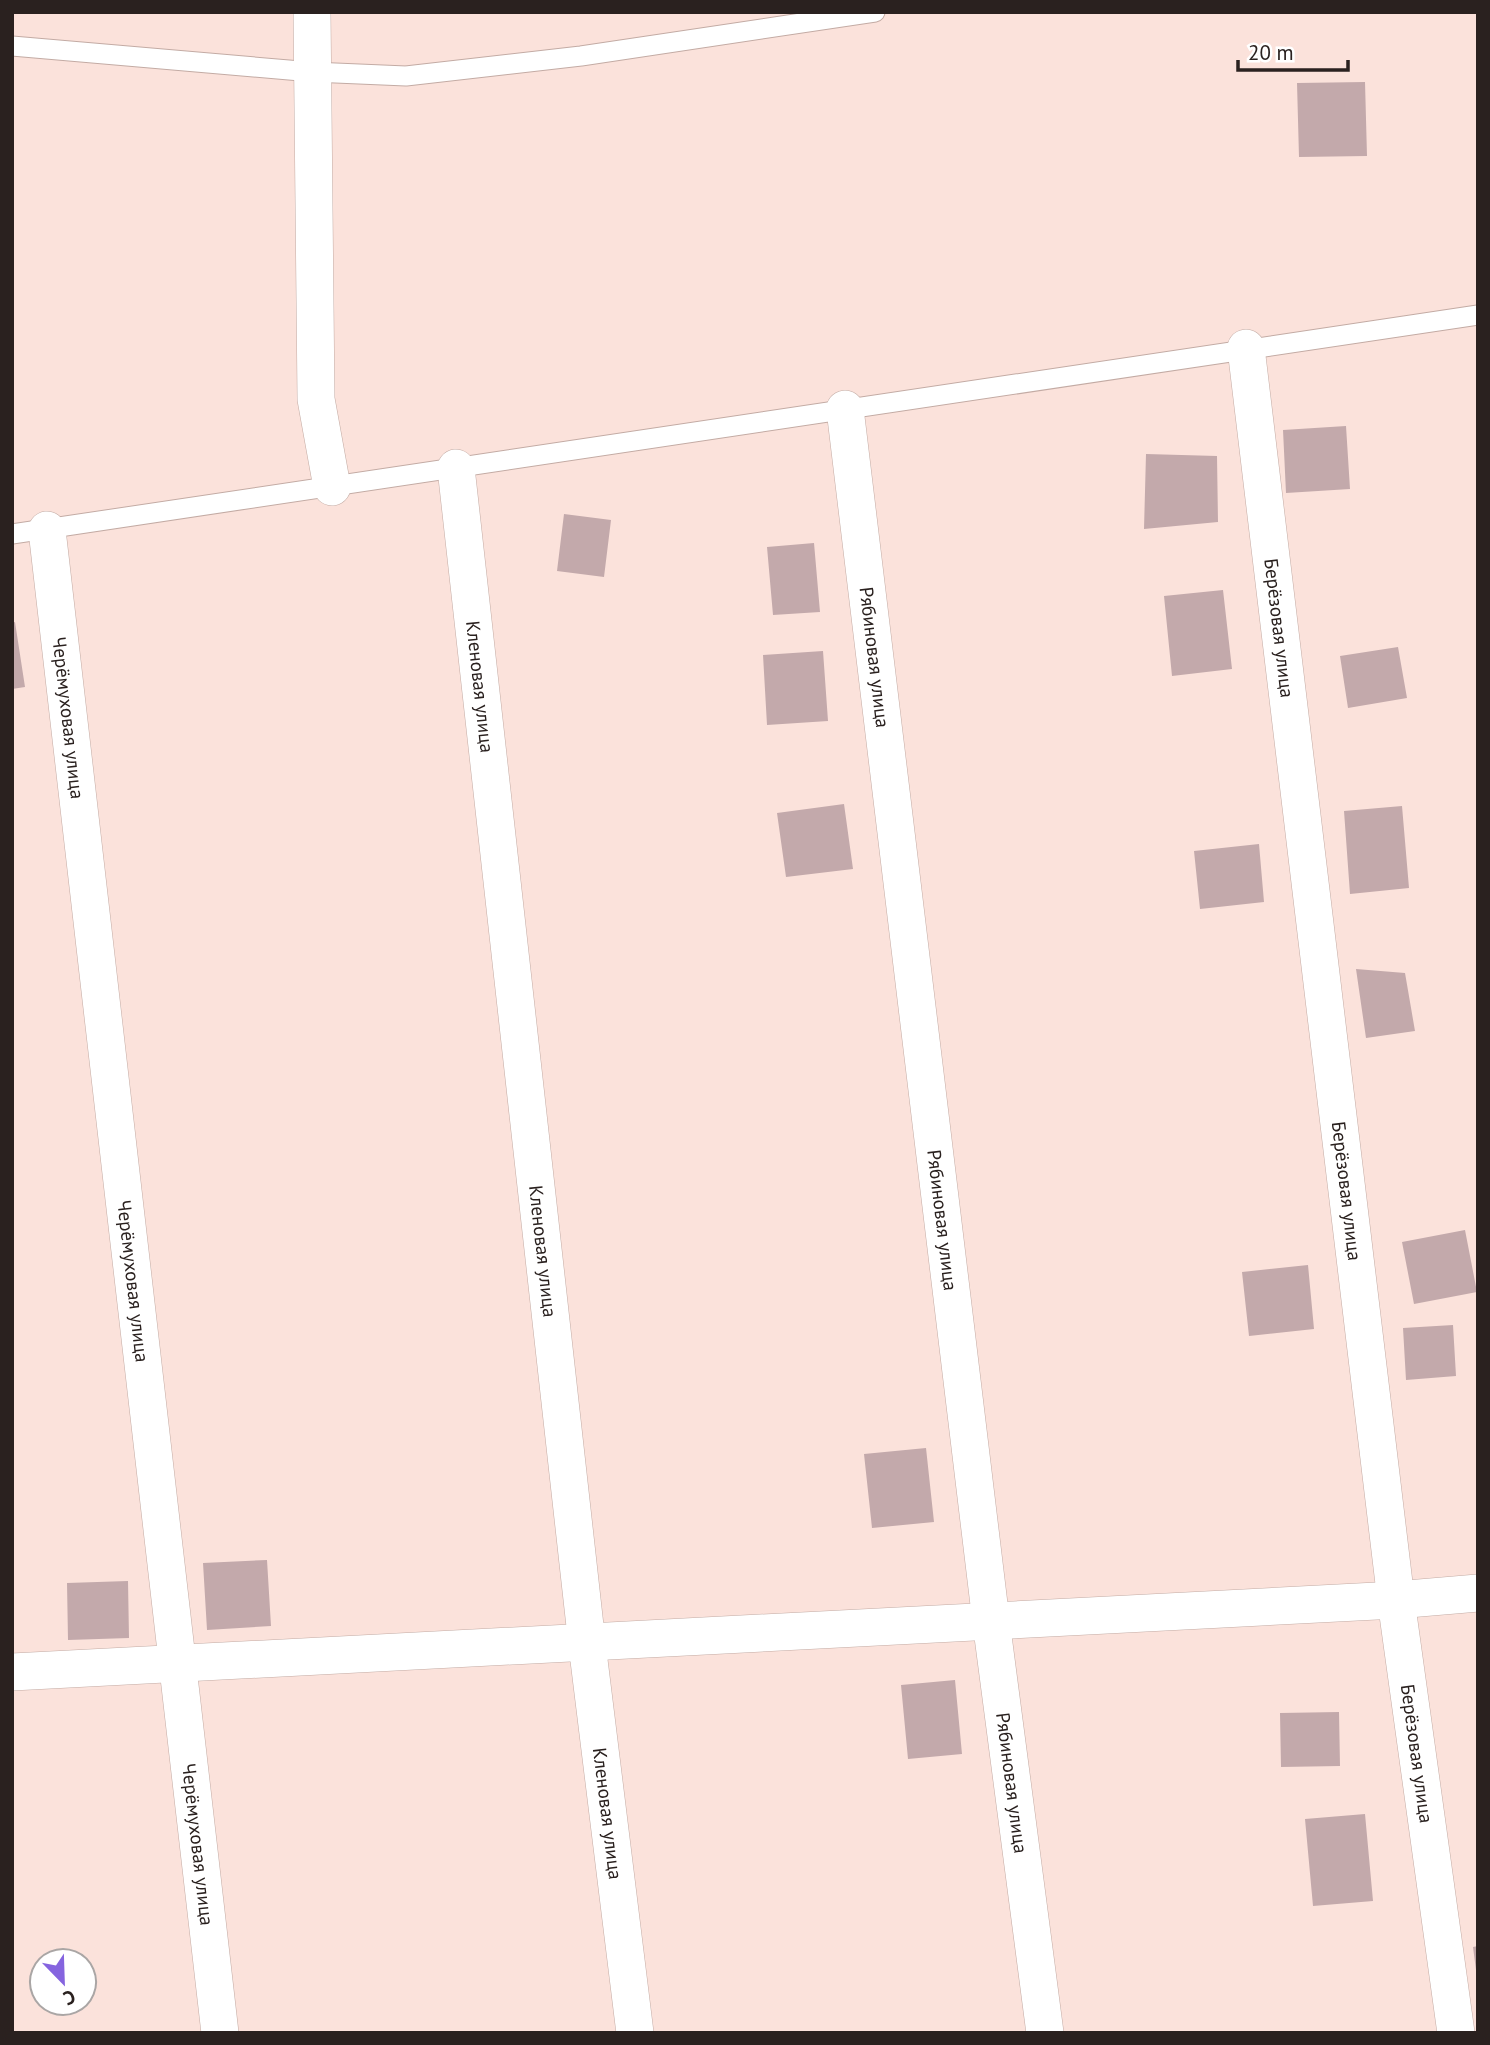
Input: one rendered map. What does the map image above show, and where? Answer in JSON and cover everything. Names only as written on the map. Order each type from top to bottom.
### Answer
[{"type":"street","points":[[312,12],[316,399],[332,487]]},
{"type":"street","name":"Берёзовая улица","points":[[1246,348],[1396,1600],[1456,2033]]},
{"type":"street","name":"Рябиновая улица","points":[[845,409],[991,1621],[1045,2033]]},
{"type":"street","name":"Кленовая улица","points":[[456,468],[587,1644],[635,2033]]},
{"type":"street","name":"Черёмуховая улица","points":[[29,532],[177,1661],[220,2033]]},
{"type":"street","points":[[12,1672],[177,1661],[587,1644],[1396,1600],[1478,1593]]},
{"type":"lane","points":[[12,46],[312,72],[406,76],[581,57],[875,12]]},
{"type":"lane","points":[[29,532],[1478,315]]},
{"type":"building","points":[[1365,82],[1367,156],[1299,157],[1297,83]]},
{"type":"building","points":[[1346,426],[1350,489],[1286,493],[1283,430]]},
{"type":"building","points":[[1146,454],[1217,456],[1218,522],[1144,529]]},
{"type":"building","points":[[564,514],[611,520],[604,577],[557,571]]},
{"type":"building","points":[[814,543],[820,612],[773,615],[767,547]]},
{"type":"building","points":[[1223,590],[1232,669],[1172,676],[1164,596]]},
{"type":"building","points":[[15,622],[25,687],[12,689],[12,623]]},
{"type":"building","points":[[1398,647],[1407,698],[1348,708],[1340,656]]},
{"type":"building","points":[[823,651],[828,721],[767,725],[763,655]]},
{"type":"building","points":[[844,804],[853,869],[786,877],[777,813]]},
{"type":"building","points":[[1402,806],[1409,888],[1350,894],[1344,811]]},
{"type":"building","points":[[1259,844],[1264,902],[1200,909],[1194,851]]},
{"type":"building","points":[[1356,969],[1405,973],[1415,1031],[1366,1038]]},
{"type":"building","points":[[1465,1230],[1477,1292],[1414,1304],[1402,1242]]},
{"type":"building","points":[[1308,1265],[1314,1329],[1249,1336],[1242,1272]]},
{"type":"building","points":[[1453,1325],[1456,1376],[1406,1380],[1403,1328]]},
{"type":"building","points":[[926,1448],[934,1522],[872,1528],[864,1454]]},
{"type":"building","points":[[267,1560],[271,1626],[207,1630],[203,1563]]},
{"type":"building","points":[[128,1581],[129,1638],[68,1640],[67,1583]]},
{"type":"building","points":[[955,1680],[962,1754],[908,1759],[901,1685]]},
{"type":"building","points":[[1339,1712],[1340,1766],[1281,1767],[1280,1713]]},
{"type":"building","points":[[1365,1814],[1373,1901],[1313,1906],[1305,1819]]},
{"type":"building","points":[[1478,1946],[1478,1970],[1476,1970],[1473,1947]]}]
